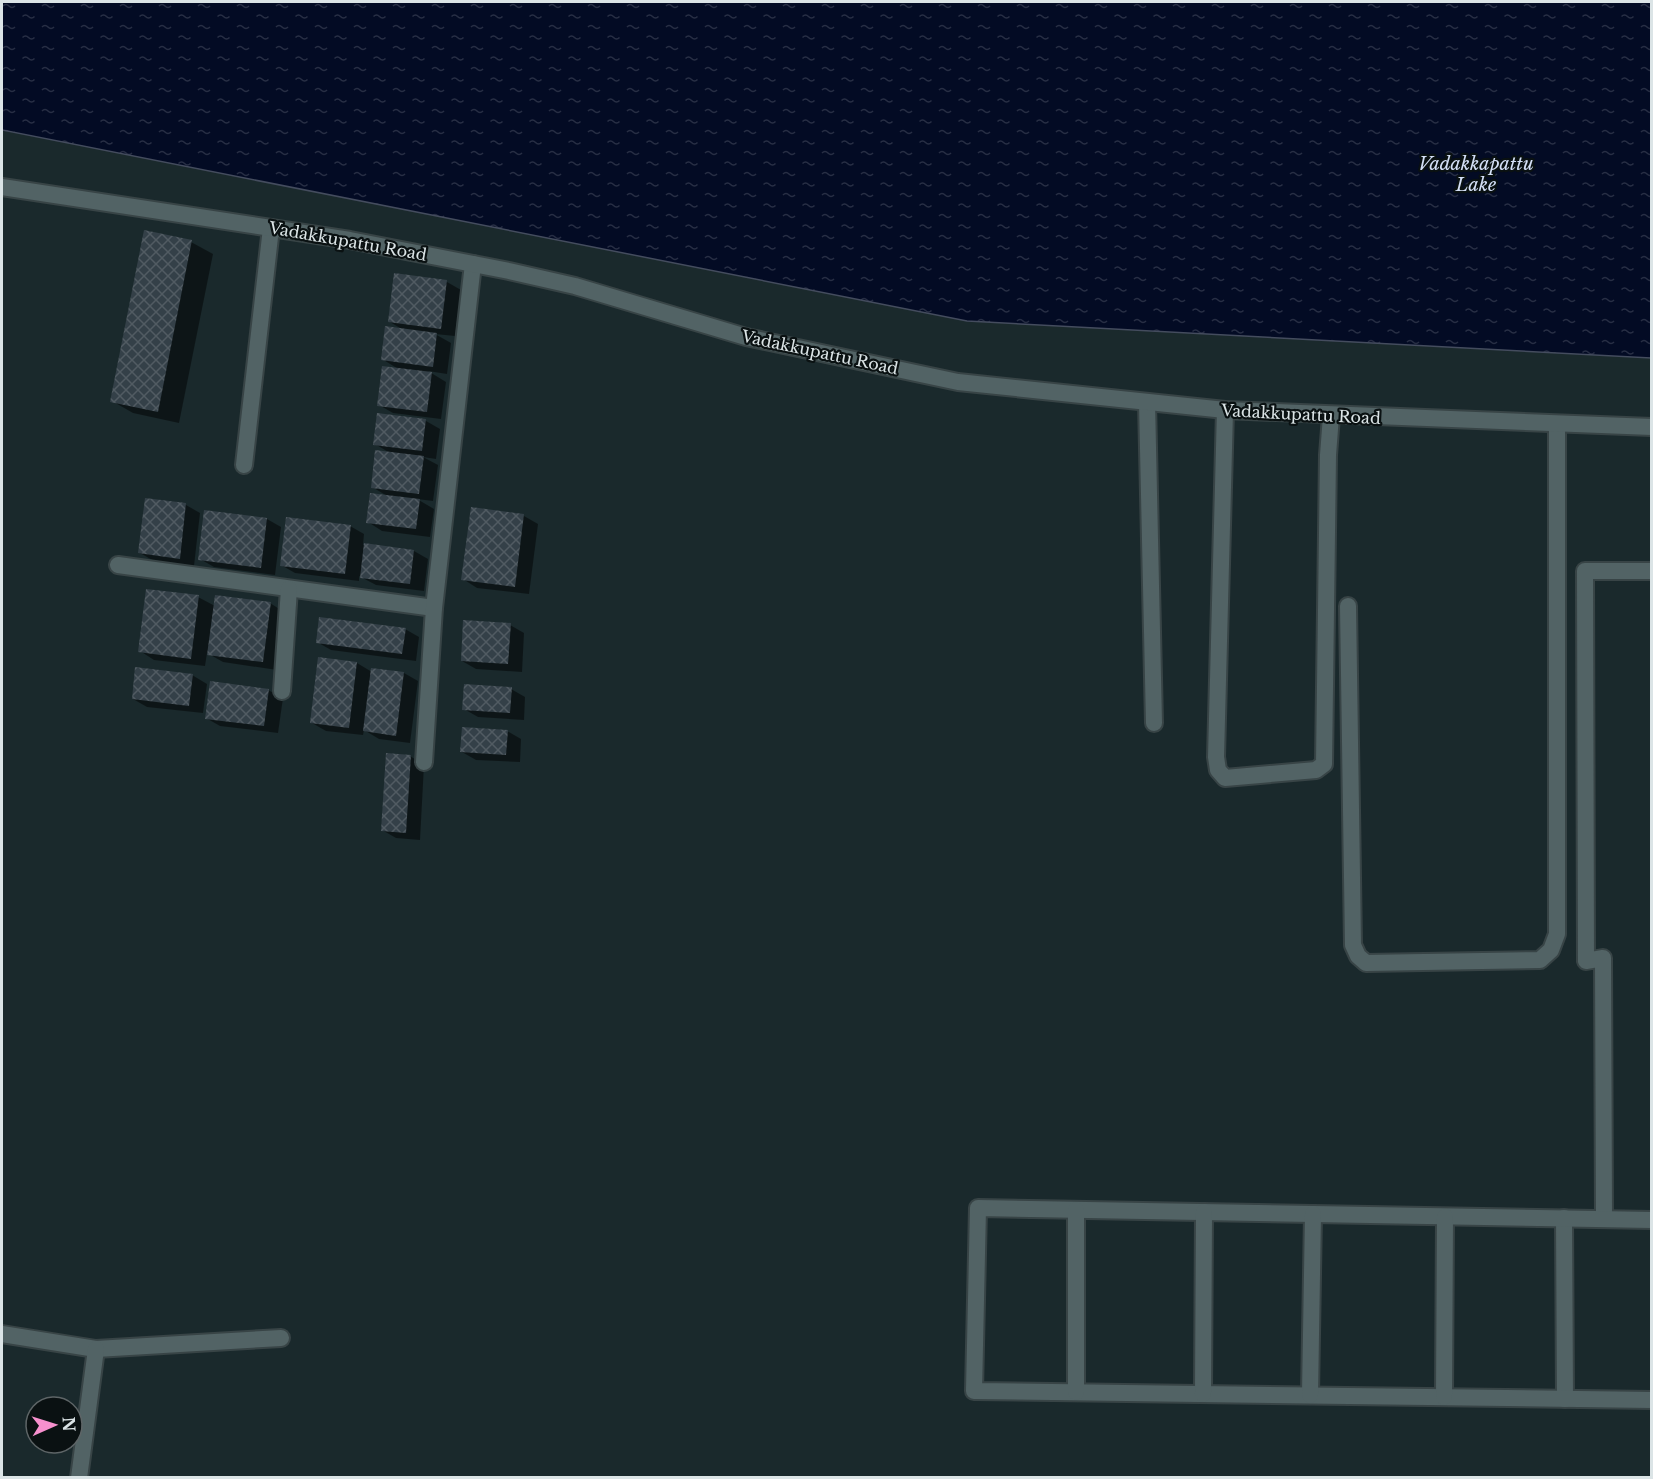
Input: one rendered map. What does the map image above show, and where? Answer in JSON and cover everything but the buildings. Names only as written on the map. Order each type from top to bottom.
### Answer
[{"type":"street","name":"Vadakkupattu Road","points":[[2,187],[350,240],[473,264],[575,286],[746,337],[958,382],[1225,410],[1652,427]]},
{"type":"street","points":[[244,465],[271,228]]},
{"type":"street","points":[[424,762],[434,608],[473,264]]},
{"type":"street","points":[[1147,402],[1154,723]]},
{"type":"street","points":[[1225,410],[1216,757],[1218,770],[1225,778],[1316,770],[1324,764],[1328,455],[1331,416]]},
{"type":"street","points":[[1348,606],[1353,945],[1358,956],[1366,963],[1540,960],[1551,950],[1557,934],[1557,424]]},
{"type":"street","points":[[118,565],[434,608]]},
{"type":"street","points":[[1604,1219],[1603,958],[1586,961],[1585,571],[1652,571]]},
{"type":"street","points":[[282,692],[289,589]]},
{"type":"street","points":[[1652,1220],[978,1208],[974,1390],[1652,1400]]},
{"type":"street","points":[[1076,1210],[1076,1392]]},
{"type":"street","points":[[1203,1212],[1203,1394]]},
{"type":"street","points":[[1310,1395],[1313,1214]]},
{"type":"street","points":[[1444,1397],[1445,1217]]},
{"type":"street","points":[[1564,1218],[1565,1399]]},
{"type":"street","points":[[2,1334],[96,1349],[281,1338]]},
{"type":"street","points":[[79,1478],[96,1349]]},
{"type":"water","name":"Vadakkapattu Lake","points":[[2,2],[1651,2],[1651,358],[967,321],[2,130]]}]
